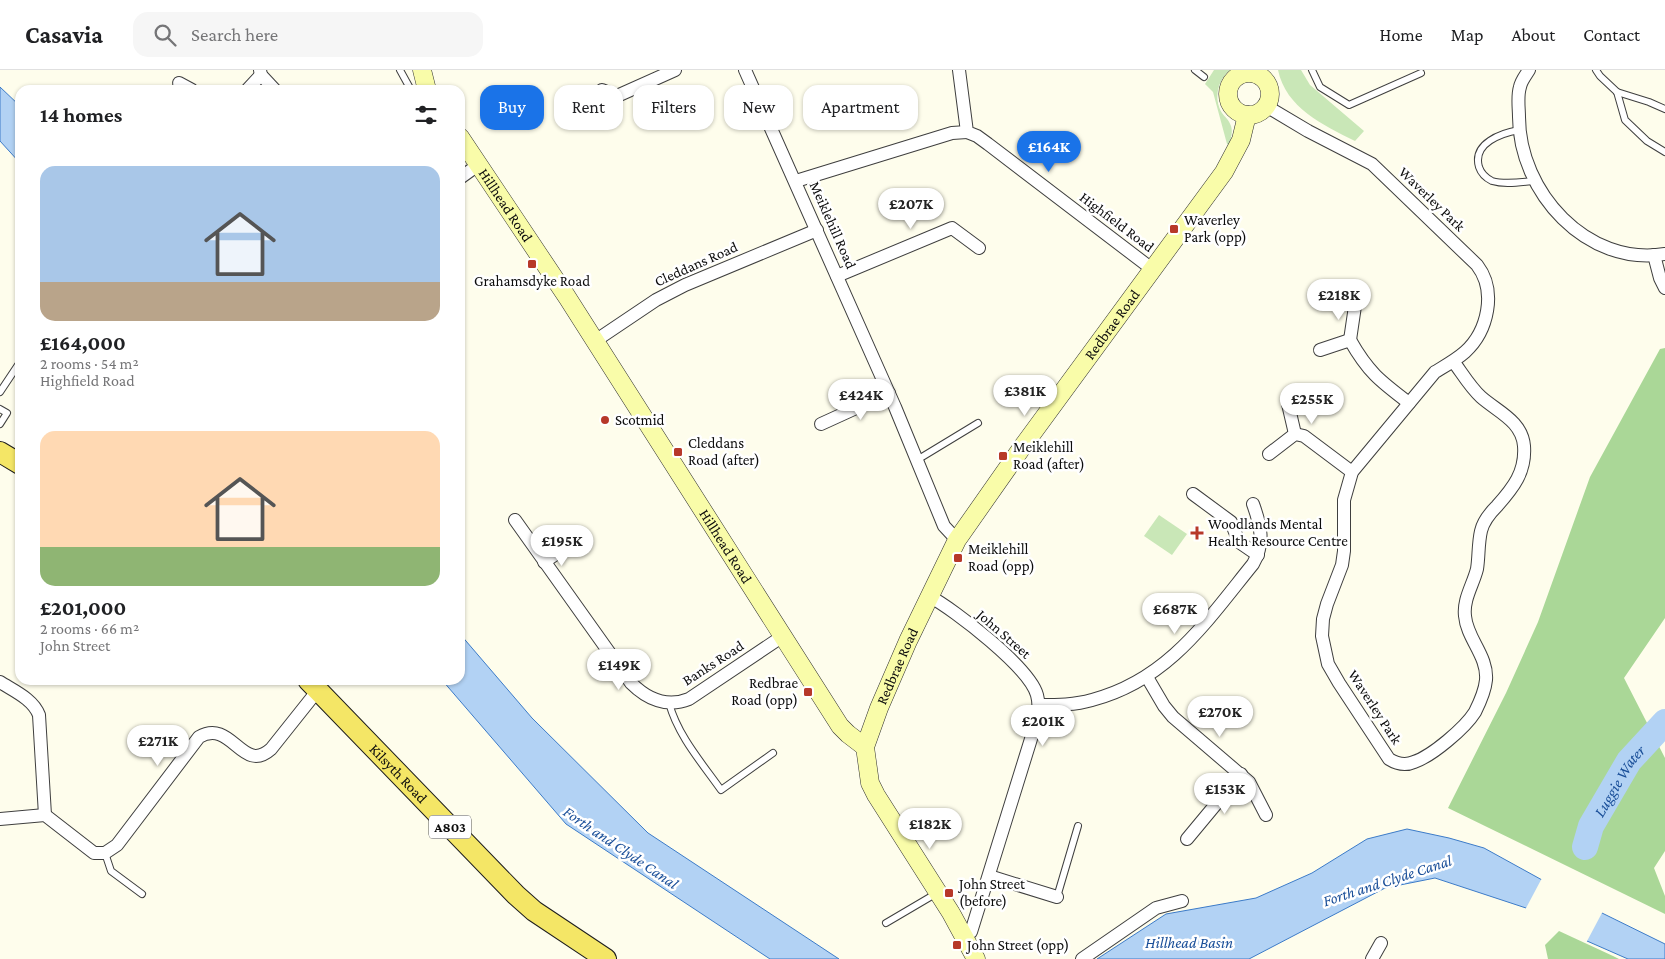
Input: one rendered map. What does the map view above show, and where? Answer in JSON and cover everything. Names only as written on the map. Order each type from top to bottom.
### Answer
[{"type":"main road","points":[[0,452],[15,461]]},
{"type":"main road","name":"Kilsyth Road","points":[[313,685],[516,896],[534,911],[606,959]]},
{"type":"street","points":[[422,70],[426,85]]},
{"type":"street","points":[[623,93],[675,70]]},
{"type":"street","name":"Meiklehill Road","points":[[745,70],[889,393],[944,526],[957,540]]},
{"type":"street","points":[[796,181],[952,133],[967,132],[959,70]]},
{"type":"street","points":[[1529,70],[1520,86],[1519,130],[1524,155],[1534,181],[1545,198],[1570,226],[1603,247],[1626,253],[1660,255],[1660,278],[1665,288]]},
{"type":"street","points":[[251,85],[260,72],[271,85]]},
{"type":"street","points":[[1258,72],[1267,84],[1270,92],[1266,106],[1259,112],[1239,113],[1229,102],[1229,87],[1233,80],[1239,76],[1258,72]]},
{"type":"street","points":[[179,83],[183,85]]},
{"type":"street","name":"Waverley Park","points":[[1266,106],[1308,131],[1372,164],[1481,270],[1487,287],[1486,317],[1480,333],[1472,344],[1453,361],[1435,372],[1352,472],[1344,500],[1343,558],[1323,619],[1322,636],[1325,652],[1328,664],[1339,683],[1389,759],[1402,764],[1413,763],[1457,732],[1475,712],[1482,697],[1485,687],[1486,670],[1481,653],[1466,623],[1464,604],[1476,571],[1481,530],[1490,513],[1517,481],[1524,463],[1524,444],[1514,422],[1481,397],[1472,388],[1453,361]]},
{"type":"street","name":"Redbrae Road","points":[[865,747],[887,688],[957,540],[1224,172],[1242,140],[1247,114]]},
{"type":"street","name":"Highfield Road","points":[[967,132],[988,144],[1152,269]]},
{"type":"street","name":"Hillhead Road","points":[[465,145],[595,340],[840,726],[865,747]]},
{"type":"street","points":[[465,174],[478,165]]},
{"type":"street","points":[[837,276],[952,228],[979,248]]},
{"type":"street","name":"Cleddans Road","points":[[595,340],[656,300],[685,285],[817,230]]},
{"type":"street","points":[[1355,306],[1350,340],[1362,362],[1372,373],[1409,403]]},
{"type":"street","points":[[1320,350],[1350,340]]},
{"type":"street","points":[[821,424],[889,393]]},
{"type":"street","points":[[1288,404],[1295,434]]},
{"type":"street","points":[[1295,434],[1304,436],[1352,472]]},
{"type":"street","points":[[1269,454],[1295,434]]},
{"type":"street","points":[[1193,494],[1231,522],[1239,542],[1258,555]]},
{"type":"street","points":[[1039,705],[1067,705],[1092,701],[1128,687],[1147,677],[1178,651],[1200,629],[1258,555],[1261,534],[1253,504]]},
{"type":"street","points":[[515,520],[631,683],[652,699],[669,703]]},
{"type":"street","points":[[544,562],[566,548]]},
{"type":"street","name":"John Street","points":[[929,596],[971,626],[1021,668],[1034,686],[1039,705],[1036,726],[971,932],[964,935]]},
{"type":"street","name":"Banks Road","points":[[669,703],[682,702],[689,699],[783,636]]},
{"type":"street","points":[[1147,677],[1164,706],[1173,716],[1241,774],[1255,792],[1266,815]]},
{"type":"street","points":[[0,682],[31,701],[39,715],[45,815]]},
{"type":"street","points":[[0,819],[45,815],[94,853],[105,853],[117,845],[199,737],[210,732],[216,732],[247,754],[261,756],[271,750],[313,685]]},
{"type":"street","points":[[865,747],[870,783],[876,795],[979,958]]},
{"type":"street","points":[[1187,839],[1241,774]]},
{"type":"street","points":[[988,876],[1057,897]]},
{"type":"street","points":[[1082,959],[1156,908],[1182,901]]},
{"type":"street","points":[[1372,959],[1381,944]]},
{"type":"lane","points":[[400,70],[408,85]]},
{"type":"lane","points":[[1195,70],[1204,76]]},
{"type":"lane","points":[[1312,70],[1320,87],[1349,105],[1421,74]]},
{"type":"lane","points":[[1596,70],[1617,92],[1665,109]]},
{"type":"lane","points":[[1617,92],[1626,120],[1647,141],[1665,152]]},
{"type":"lane","points":[[1519,130],[1496,137],[1483,146],[1479,156],[1480,169],[1485,176],[1494,181],[1517,183],[1534,181]]},
{"type":"lane","points":[[0,392],[15,370]]},
{"type":"lane","points":[[0,409],[7,413],[0,424]]},
{"type":"lane","points":[[916,460],[978,423]]},
{"type":"lane","points":[[669,703],[673,718],[681,733],[722,790],[773,753]]},
{"type":"lane","points":[[1057,897],[1078,826]]},
{"type":"lane","points":[[105,853],[111,871],[142,894]]},
{"type":"lane","points":[[886,924],[938,892]]},
{"type":"green space","points":[[1214,70],[1230,70],[1222,79],[1217,95],[1219,107],[1232,128],[1229,145],[1227,144],[1213,92],[1205,84]]},
{"type":"green space","points":[[1278,70],[1301,70],[1310,85],[1364,131],[1355,141],[1319,122],[1297,105],[1289,95],[1282,83]]},
{"type":"green space","points":[[1665,348],[1665,618],[1624,678],[1665,758],[1665,851],[1654,868],[1665,896],[1665,914],[1448,808],[1506,693],[1538,622],[1590,477],[1660,349]]},
{"type":"green space","points":[[1159,515],[1187,534],[1172,555],[1144,536]]},
{"type":"green space","points":[[1559,931],[1619,959],[1548,959],[1545,945]]},
{"type":"water","points":[[0,87],[15,101],[15,158],[0,141]]},
{"type":"water","name":"Forth and Clyde Canal","points":[[465,640],[532,718],[648,833],[839,959],[770,959],[566,824],[446,685],[465,685]]},
{"type":"water","points":[[1407,829],[1484,848],[1602,913],[1665,944],[1665,959],[1628,959],[1587,941],[1574,932],[1526,908],[1435,878],[1385,888],[1249,959],[1097,959],[1166,914],[1256,898],[1312,873],[1367,839]]},
{"type":"pier","points":[[1542,878],[1603,911],[1586,943],[1573,934],[1525,910]]},
{"type":"waterway","name":"Luggie Water","points":[[1585,847],[1591,826],[1629,761],[1665,722]]},
{"type":"place","name":"Waverley Park (opp)","points":[[1174,229]]},
{"type":"place","name":"Grahamsdyke Road","points":[[532,264]]},
{"type":"place","name":"Scotmid","points":[[605,420]]},
{"type":"place","name":"Cleddans Road (after)","points":[[678,452]]},
{"type":"place","name":"Meiklehill Road (after)","points":[[1003,456]]},
{"type":"place","name":"Woodlands Mental Health Resource Centre","points":[[1197,533]]},
{"type":"place","name":"Meiklehill Road (opp)","points":[[958,558]]},
{"type":"place","name":"Redbrae Road (opp)","points":[[808,692]]},
{"type":"place","name":"John Street (before)","points":[[949,893]]},
{"type":"place","name":"John Street (opp)","points":[[957,945]]},
{"type":"water label","name":"Hillhead Basin","points":[[1189,942]]}]
